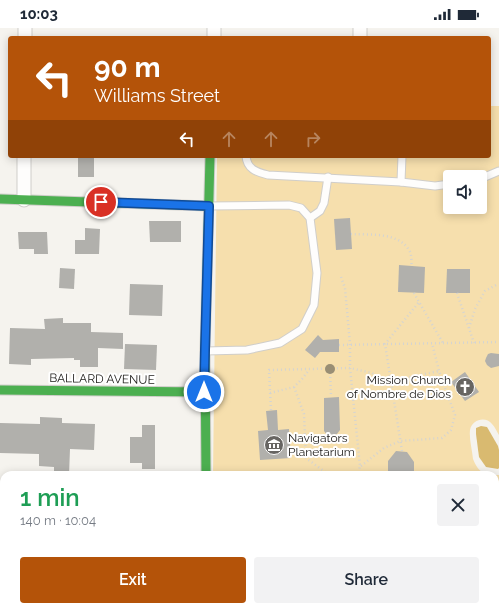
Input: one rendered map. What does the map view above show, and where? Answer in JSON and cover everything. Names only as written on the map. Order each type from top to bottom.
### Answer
[{"type":"street","points":[[24,158],[24,200]]},
{"type":"street","points":[[206,471],[204,392],[210,158]]},
{"type":"street","points":[[0,199],[209,206]]},
{"type":"street","name":"BALLARD AVENUE","points":[[0,390],[204,392]]},
{"type":"lane","points":[[246,158],[246,162],[256,172],[268,175],[328,177],[435,186],[443,185]]},
{"type":"lane","points":[[401,182],[402,158]]},
{"type":"lane","points":[[487,176],[499,171]]},
{"type":"lane","points":[[310,218],[320,211],[324,203],[328,177]]},
{"type":"lane","points":[[205,350],[247,350],[280,343],[302,329],[314,305],[317,273],[310,218],[301,208],[289,205],[209,206]]},
{"type":"path","points":[[351,234],[383,235],[402,241],[410,251],[412,266]]},
{"type":"path","points":[[341,277],[345,288],[350,344],[350,368],[360,466],[359,471]]},
{"type":"path","points":[[468,328],[475,309],[485,291],[498,284]]},
{"type":"path","points":[[414,292],[444,343]]},
{"type":"path","points":[[457,293],[474,343]]},
{"type":"path","points":[[402,451],[385,344],[419,302]]},
{"type":"path","points":[[339,345],[499,342]]},
{"type":"path","points":[[360,466],[384,448],[400,441],[442,438],[451,430],[455,415],[439,371],[432,343]]},
{"type":"path","points":[[271,410],[269,370],[350,368],[372,373],[380,380],[391,381],[439,371]]},
{"type":"path","points":[[270,393],[294,387],[309,369]]},
{"type":"path","points":[[330,369],[331,397]]},
{"type":"path","points":[[294,387],[304,414],[306,458],[324,471]]},
{"type":"shaded area","points":[[491,106],[499,106],[499,435],[492,424],[483,419],[476,421],[471,426],[470,440],[473,459],[476,466],[481,471],[213,471],[217,158],[491,158]]},
{"type":"shaded area","points":[[481,426],[487,427],[498,446],[498,469],[486,467],[479,457],[476,428]]},
{"type":"building","points":[[78,158],[94,158],[94,177],[78,177]]},
{"type":"building","points":[[350,218],[352,249],[336,250],[334,219]]},
{"type":"building","points":[[149,221],[181,221],[181,242],[150,242]]},
{"type":"building","points":[[85,228],[100,229],[99,254],[75,254],[75,240],[85,240]]},
{"type":"building","points":[[18,232],[47,232],[48,254],[34,254],[34,249],[19,249]]},
{"type":"building","points":[[399,265],[425,267],[424,293],[398,292]]},
{"type":"building","points":[[60,268],[75,269],[74,289],[59,288]]},
{"type":"building","points":[[447,269],[470,269],[470,293],[446,293]]},
{"type":"building","points":[[130,284],[163,285],[162,316],[129,315]]},
{"type":"building","points":[[63,318],[63,323],[91,323],[91,332],[123,333],[123,349],[98,348],[98,367],[80,367],[80,360],[74,360],[74,358],[31,359],[31,365],[9,364],[10,328],[45,329],[44,319]]},
{"type":"building","points":[[318,335],[323,340],[339,339],[339,352],[320,352],[315,358],[305,350]]},
{"type":"building","points":[[125,344],[157,345],[156,370],[124,369]]},
{"type":"building","points":[[488,354],[499,354],[499,366],[491,368],[487,365],[485,361],[486,358]]},
{"type":"building","name":"Mission Church of Nombre de Dios","points":[[465,372],[479,392],[465,401],[451,382]]},
{"type":"building","points":[[339,397],[340,430],[337,434],[327,435],[324,431],[324,398]]},
{"type":"building","name":"Navigators Planetarium","points":[[277,410],[278,430],[289,429],[291,458],[260,460],[258,431],[268,430],[266,411]]},
{"type":"building","points":[[40,417],[62,418],[62,423],[95,424],[94,450],[70,449],[69,471],[54,471],[54,467],[39,466],[39,454],[0,453],[0,423],[40,424]]},
{"type":"building","points":[[142,425],[155,425],[155,469],[142,469],[142,463],[130,463],[130,437],[142,437]]},
{"type":"building","points":[[396,451],[407,452],[414,462],[414,471],[388,471],[388,461]]},
{"type":"traffic: fast","points":[[206,471],[205,351],[210,158]]},
{"type":"traffic: fast","points":[[0,199],[209,206]]},
{"type":"traffic: fast","points":[[0,390],[204,392]]},
{"type":"place","name":"Mission Church of Nombre de Dios","points":[[465,387]]},
{"type":"place","name":"Navigators Planetarium","points":[[274,445]]},
{"type":"route","points":[[101,202],[209,206],[204,392]]}]
